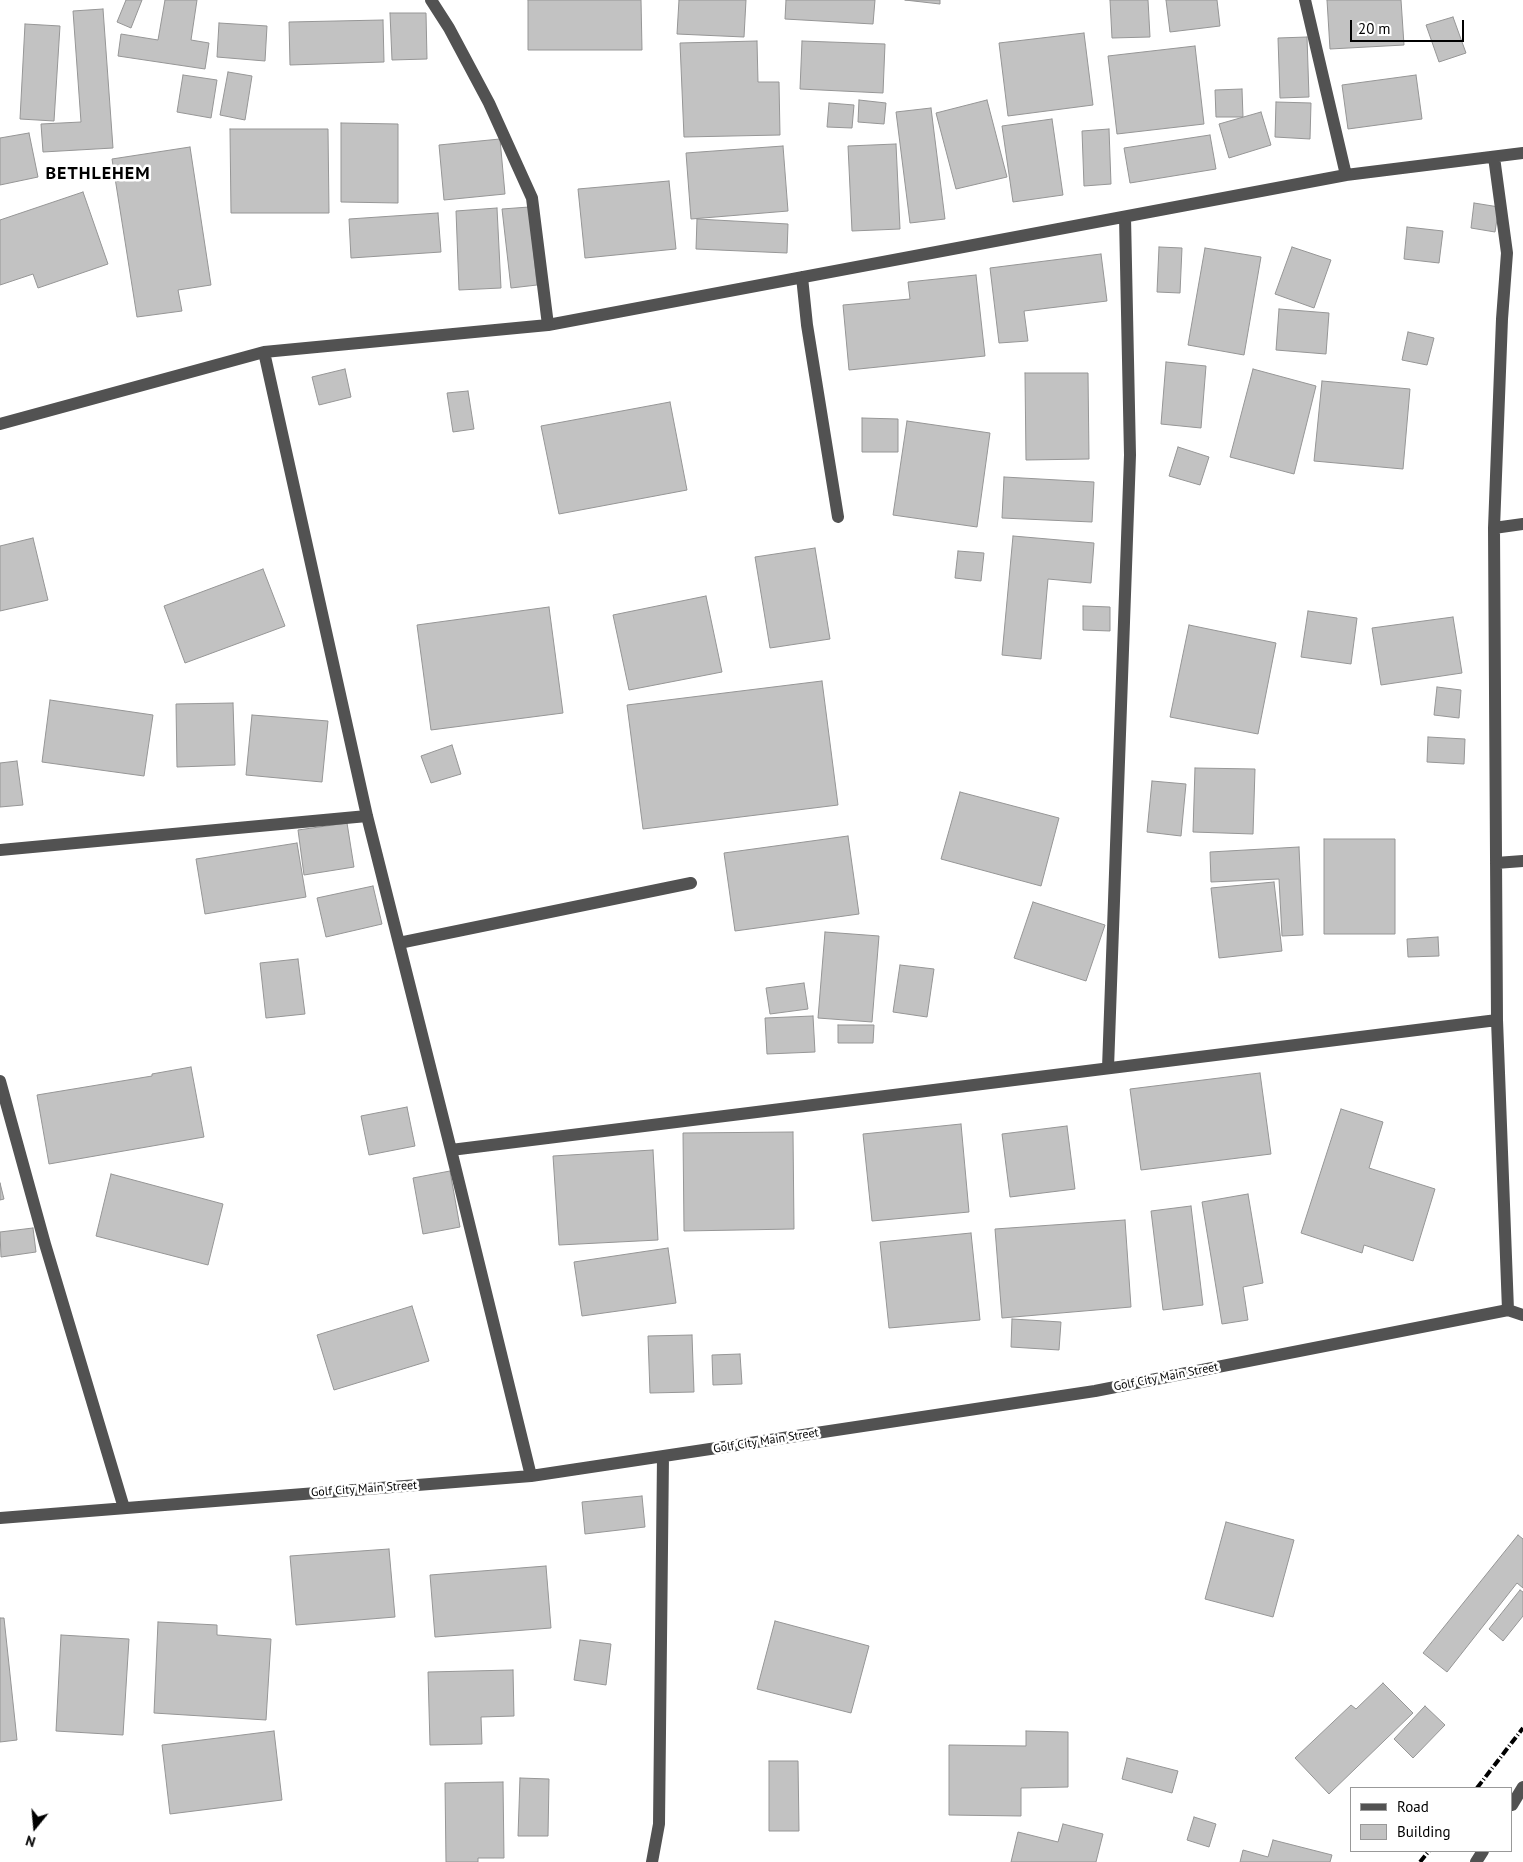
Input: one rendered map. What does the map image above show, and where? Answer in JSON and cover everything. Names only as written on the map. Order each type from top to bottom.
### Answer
[{"type":"street","points":[[431,0],[449,28],[489,103],[532,198],[548,325]]},
{"type":"street","points":[[1305,0],[1346,175]]},
{"type":"street","points":[[0,424],[264,352],[548,325],[1346,175],[1523,153]]},
{"type":"street","points":[[1494,157],[1507,253],[1502,319],[1494,528],[1497,1020],[1508,1310]]},
{"type":"street","points":[[1108,1068],[1130,456],[1125,217]]},
{"type":"street","points":[[802,277],[807,325],[838,517]]},
{"type":"street","points":[[264,352],[367,816],[531,1476]]},
{"type":"street","points":[[1494,528],[1523,524]]},
{"type":"street","points":[[0,850],[367,816]]},
{"type":"street","points":[[1496,862],[1523,861]]},
{"type":"street","points":[[399,943],[691,883]]},
{"type":"street","points":[[451,1150],[1497,1020]]},
{"type":"street","points":[[0,1082],[45,1244],[124,1508]]},
{"type":"street","name":"Golf City Main Street","points":[[0,1518],[531,1476],[1095,1391],[1508,1310],[1523,1315]]},
{"type":"street","points":[[652,1862],[660,1824],[663,1456]]},
{"type":"street","points":[[1513,1803],[1523,1787]]},
{"type":"building","points":[[126,0],[142,0],[131,28],[117,22]]},
{"type":"building","points":[[165,0],[197,0],[191,40],[209,43],[205,69],[118,56],[121,34],[158,40]]},
{"type":"building","points":[[528,0],[641,0],[642,50],[528,50]]},
{"type":"building","points":[[679,0],[746,0],[744,37],[677,34]]},
{"type":"building","points":[[786,0],[875,0],[873,24],[785,19]]},
{"type":"building","points":[[905,0],[940,0],[940,4]]},
{"type":"building","points":[[1110,0],[1148,0],[1150,37],[1112,38]]},
{"type":"building","points":[[1166,0],[1217,0],[1220,26],[1170,32]]},
{"type":"building","points":[[1327,0],[1401,0],[1404,45],[1330,49]]},
{"type":"building","points":[[103,9],[113,148],[43,152],[41,124],[81,122],[73,11]]},
{"type":"building","points":[[390,13],[426,13],[427,59],[392,60]]},
{"type":"building","points":[[1453,17],[1466,53],[1439,62],[1426,25]]},
{"type":"building","points":[[383,20],[384,62],[290,65],[289,22]]},
{"type":"building","points":[[219,23],[267,26],[265,61],[217,57]]},
{"type":"building","points":[[25,24],[60,26],[54,121],[20,119]]},
{"type":"building","points":[[1084,33],[1093,105],[1008,116],[999,43]]},
{"type":"building","points":[[1307,37],[1309,97],[1280,98],[1278,38]]},
{"type":"building","points":[[757,41],[758,82],[779,82],[780,135],[684,137],[680,43]]},
{"type":"building","points":[[802,41],[885,44],[883,93],[800,89]]},
{"type":"building","points":[[1195,46],[1204,124],[1117,134],[1108,56]]},
{"type":"building","points":[[228,72],[252,76],[245,120],[220,115]]},
{"type":"building","points":[[183,75],[217,80],[211,118],[177,112]]},
{"type":"building","points":[[1416,75],[1422,119],[1348,129],[1342,85]]},
{"type":"building","points":[[1242,89],[1243,117],[1216,117],[1215,90]]},
{"type":"building","points":[[859,100],[886,103],[884,124],[858,122]]},
{"type":"building","points":[[987,100],[1007,177],[956,189],[936,113]]},
{"type":"building","points":[[1276,102],[1311,103],[1310,139],[1275,137]]},
{"type":"building","points":[[829,103],[854,105],[852,128],[827,127]]},
{"type":"building","points":[[931,108],[945,219],[910,223],[896,112]]},
{"type":"building","points":[[1261,112],[1271,145],[1229,158],[1219,124]]},
{"type":"building","points":[[1052,119],[1063,195],[1013,202],[1002,126]]},
{"type":"building","points":[[341,123],[398,124],[398,203],[341,202]]},
{"type":"building","points":[[230,129],[328,129],[329,213],[231,213]]},
{"type":"building","points":[[1109,129],[1111,184],[1084,186],[1082,131]]},
{"type":"building","points":[[29,133],[38,177],[0,185],[0,138]]},
{"type":"building","points":[[1210,135],[1216,169],[1130,183],[1124,148]]},
{"type":"building","points":[[500,139],[505,194],[444,200],[439,145]]},
{"type":"building","points":[[896,144],[900,229],[852,231],[848,146]]},
{"type":"building","points":[[783,146],[788,211],[691,219],[686,153]]},
{"type":"building","points":[[190,147],[211,285],[178,290],[182,311],[137,317],[112,159]]},
{"type":"building","points":[[669,181],[676,249],[585,258],[578,189]]},
{"type":"building","points":[[83,192],[108,264],[38,288],[33,274],[0,285],[0,220]]},
{"type":"building","points":[[1474,203],[1499,207],[1495,232],[1471,228]]},
{"type":"building","points":[[529,207],[537,285],[511,288],[502,209]]},
{"type":"building","points":[[497,208],[501,288],[459,290],[456,211]]},
{"type":"building","points":[[438,213],[441,252],[351,258],[349,219]]},
{"type":"building","points":[[697,219],[788,224],[787,253],[696,249]]},
{"type":"building","points":[[1407,227],[1443,231],[1439,263],[1404,259]]},
{"type":"building","points":[[1159,247],[1182,248],[1180,293],[1157,292]]},
{"type":"building","points":[[1292,247],[1331,260],[1314,308],[1275,294]]},
{"type":"building","points":[[1205,248],[1261,257],[1244,355],[1188,345]]},
{"type":"building","points":[[1101,254],[1107,301],[1024,311],[1028,341],[999,343],[990,268]]},
{"type":"building","points":[[976,275],[985,356],[849,370],[843,305],[910,299],[908,282]]},
{"type":"building","points":[[1279,309],[1329,313],[1326,354],[1276,350]]},
{"type":"building","points":[[1408,332],[1434,338],[1427,365],[1402,360]]},
{"type":"building","points":[[1166,362],[1206,366],[1201,428],[1161,424]]},
{"type":"building","points":[[345,369],[351,397],[319,405],[312,377]]},
{"type":"building","points":[[1253,369],[1316,386],[1294,474],[1230,457]]},
{"type":"building","points":[[1025,373],[1088,373],[1089,459],[1026,460]]},
{"type":"building","points":[[1322,381],[1410,389],[1403,469],[1314,461]]},
{"type":"building","points":[[468,391],[474,429],[453,432],[447,393]]},
{"type":"building","points":[[670,402],[687,490],[559,514],[541,426]]},
{"type":"building","points":[[862,418],[898,419],[898,452],[862,452]]},
{"type":"building","points":[[907,421],[990,433],[977,527],[893,515]]},
{"type":"building","points":[[1178,447],[1209,457],[1200,485],[1169,476]]},
{"type":"building","points":[[1004,477],[1094,482],[1092,522],[1002,518]]},
{"type":"building","points":[[1013,536],[1094,543],[1091,583],[1048,579],[1041,659],[1002,655]]},
{"type":"building","points":[[33,538],[48,600],[0,611],[0,546]]},
{"type":"building","points":[[815,548],[830,639],[770,648],[755,557]]},
{"type":"building","points":[[958,551],[984,553],[981,581],[955,578]]},
{"type":"building","points":[[263,569],[285,626],[185,663],[164,606]]},
{"type":"building","points":[[706,596],[722,672],[629,690],[613,615]]},
{"type":"building","points":[[1083,606],[1110,607],[1110,631],[1083,630]]},
{"type":"building","points":[[549,607],[563,713],[431,730],[417,625]]},
{"type":"building","points":[[1308,611],[1357,618],[1351,664],[1301,657]]},
{"type":"building","points":[[1453,617],[1462,673],[1381,685],[1372,628]]},
{"type":"building","points":[[1189,625],[1276,643],[1258,734],[1170,717]]},
{"type":"building","points":[[822,681],[838,805],[643,829],[627,705]]},
{"type":"building","points":[[1437,687],[1461,690],[1459,718],[1434,715]]},
{"type":"building","points":[[50,700],[153,715],[144,776],[42,762]]},
{"type":"building","points":[[233,703],[235,765],[177,767],[176,704]]},
{"type":"building","points":[[252,715],[328,721],[322,782],[246,775]]},
{"type":"building","points":[[1428,737],[1465,739],[1464,764],[1427,762]]},
{"type":"building","points":[[452,745],[461,774],[431,783],[421,756]]},
{"type":"building","points":[[17,761],[23,805],[0,807],[0,763]]},
{"type":"building","points":[[1195,768],[1255,769],[1253,834],[1193,832]]},
{"type":"building","points":[[1152,781],[1186,784],[1181,836],[1147,832]]},
{"type":"building","points":[[960,792],[1059,818],[1041,886],[941,859]]},
{"type":"building","points":[[347,823],[354,867],[304,875],[298,830]]},
{"type":"building","points":[[848,836],[859,914],[735,931],[724,853]]},
{"type":"building","points":[[1324,839],[1395,839],[1395,934],[1324,934]]},
{"type":"building","points":[[297,843],[306,897],[205,914],[196,859]]},
{"type":"building","points":[[1299,847],[1303,935],[1282,936],[1279,879],[1211,882],[1210,852]]},
{"type":"building","points":[[1274,882],[1282,951],[1219,958],[1211,888]]},
{"type":"building","points":[[373,886],[382,924],[326,937],[317,898]]},
{"type":"building","points":[[1033,902],[1105,925],[1086,981],[1014,958]]},
{"type":"building","points":[[825,932],[879,936],[872,1022],[818,1018]]},
{"type":"building","points":[[1438,937],[1439,956],[1408,957],[1407,939]]},
{"type":"building","points":[[298,959],[305,1014],[266,1018],[260,963]]},
{"type":"building","points":[[900,965],[934,969],[927,1017],[893,1012]]},
{"type":"building","points":[[804,983],[808,1009],[770,1014],[766,988]]},
{"type":"building","points":[[813,1016],[815,1052],[767,1054],[765,1018]]},
{"type":"building","points":[[838,1025],[874,1025],[873,1043],[838,1043]]},
{"type":"building","points":[[191,1067],[204,1137],[49,1164],[37,1095],[152,1076],[152,1074]]},
{"type":"building","points":[[1260,1073],[1271,1154],[1141,1170],[1130,1089]]},
{"type":"building","points":[[407,1107],[415,1146],[369,1155],[361,1116]]},
{"type":"building","points":[[1341,1109],[1383,1122],[1369,1168],[1435,1189],[1413,1261],[1364,1245],[1362,1253],[1301,1233]]},
{"type":"building","points":[[961,1124],[969,1212],[872,1221],[863,1134]]},
{"type":"building","points":[[1067,1126],[1075,1189],[1010,1197],[1002,1134]]},
{"type":"building","points":[[793,1132],[794,1229],[684,1231],[683,1133]]},
{"type":"building","points":[[653,1150],[658,1240],[559,1245],[553,1156]]},
{"type":"building","points":[[450,1171],[460,1227],[423,1234],[413,1178]]},
{"type":"building","points":[[111,1174],[223,1204],[208,1265],[96,1236]]},
{"type":"building","points":[[0,1183],[4,1199],[0,1200]]},
{"type":"building","points":[[1248,1194],[1263,1283],[1243,1287],[1248,1320],[1222,1324],[1202,1202]]},
{"type":"building","points":[[1191,1206],[1203,1305],[1163,1310],[1151,1211]]},
{"type":"building","points":[[1125,1220],[1131,1307],[1002,1318],[995,1229]]},
{"type":"building","points":[[33,1228],[36,1252],[1,1257],[0,1232]]},
{"type":"building","points":[[971,1233],[980,1320],[889,1328],[880,1242]]},
{"type":"building","points":[[668,1248],[676,1303],[582,1316],[574,1262]]},
{"type":"building","points":[[412,1306],[429,1361],[334,1390],[317,1335]]},
{"type":"building","points":[[1012,1319],[1061,1322],[1059,1350],[1011,1347]]},
{"type":"building","points":[[692,1335],[694,1392],[650,1393],[648,1336]]},
{"type":"building","points":[[740,1354],[742,1384],[713,1385],[712,1355]]},
{"type":"building","points":[[642,1496],[645,1527],[585,1534],[582,1502]]},
{"type":"building","points":[[1226,1522],[1294,1540],[1273,1617],[1205,1599]]},
{"type":"building","points":[[1518,1535],[1523,1539],[1523,1588],[1517,1583],[1447,1672],[1423,1653]]},
{"type":"building","points":[[389,1549],[395,1617],[296,1625],[290,1556]]},
{"type":"building","points":[[546,1566],[551,1628],[435,1637],[430,1575]]},
{"type":"building","points":[[1520,1590],[1523,1592],[1523,1616],[1503,1641],[1489,1629]]},
{"type":"building","points":[[0,1618],[4,1618],[17,1740],[0,1742]]},
{"type":"building","points":[[775,1621],[869,1646],[851,1713],[757,1689]]},
{"type":"building","points":[[158,1622],[217,1625],[217,1635],[271,1639],[266,1720],[154,1713]]},
{"type":"building","points":[[61,1635],[129,1639],[123,1735],[56,1731]]},
{"type":"building","points":[[580,1640],[611,1644],[606,1685],[574,1680]]},
{"type":"building","points":[[513,1670],[514,1716],[481,1717],[482,1744],[430,1745],[428,1672]]},
{"type":"building","points":[[1383,1683],[1413,1713],[1329,1794],[1295,1758],[1351,1705],[1356,1709]]},
{"type":"building","points":[[1425,1706],[1445,1725],[1413,1758],[1394,1739]]},
{"type":"building","points":[[274,1731],[282,1800],[170,1814],[162,1745]]},
{"type":"building","points":[[1026,1731],[1068,1732],[1068,1787],[1021,1788],[1021,1816],[949,1815],[949,1745],[1026,1746]]},
{"type":"building","points":[[1127,1758],[1178,1771],[1172,1793],[1122,1779]]},
{"type":"building","points":[[769,1761],[798,1761],[799,1831],[769,1831]]},
{"type":"building","points":[[520,1778],[549,1779],[548,1836],[518,1836]]},
{"type":"building","points":[[503,1782],[504,1858],[478,1858],[478,1862],[446,1862],[445,1783]]},
{"type":"building","points":[[1194,1817],[1216,1824],[1209,1847],[1187,1840]]},
{"type":"building","points":[[1063,1824],[1103,1834],[1096,1862],[1011,1862],[1018,1832],[1058,1842]]},
{"type":"building","points":[[1273,1840],[1332,1855],[1330,1862],[1240,1862],[1243,1850],[1268,1857]]},
{"type":"railway","points":[[1478,1787],[1523,1728]]},
{"type":"railway","points":[[1420,1862],[1428,1852]]},
{"type":"district","name":"BETHLEHEM","points":[[98,174]]}]
